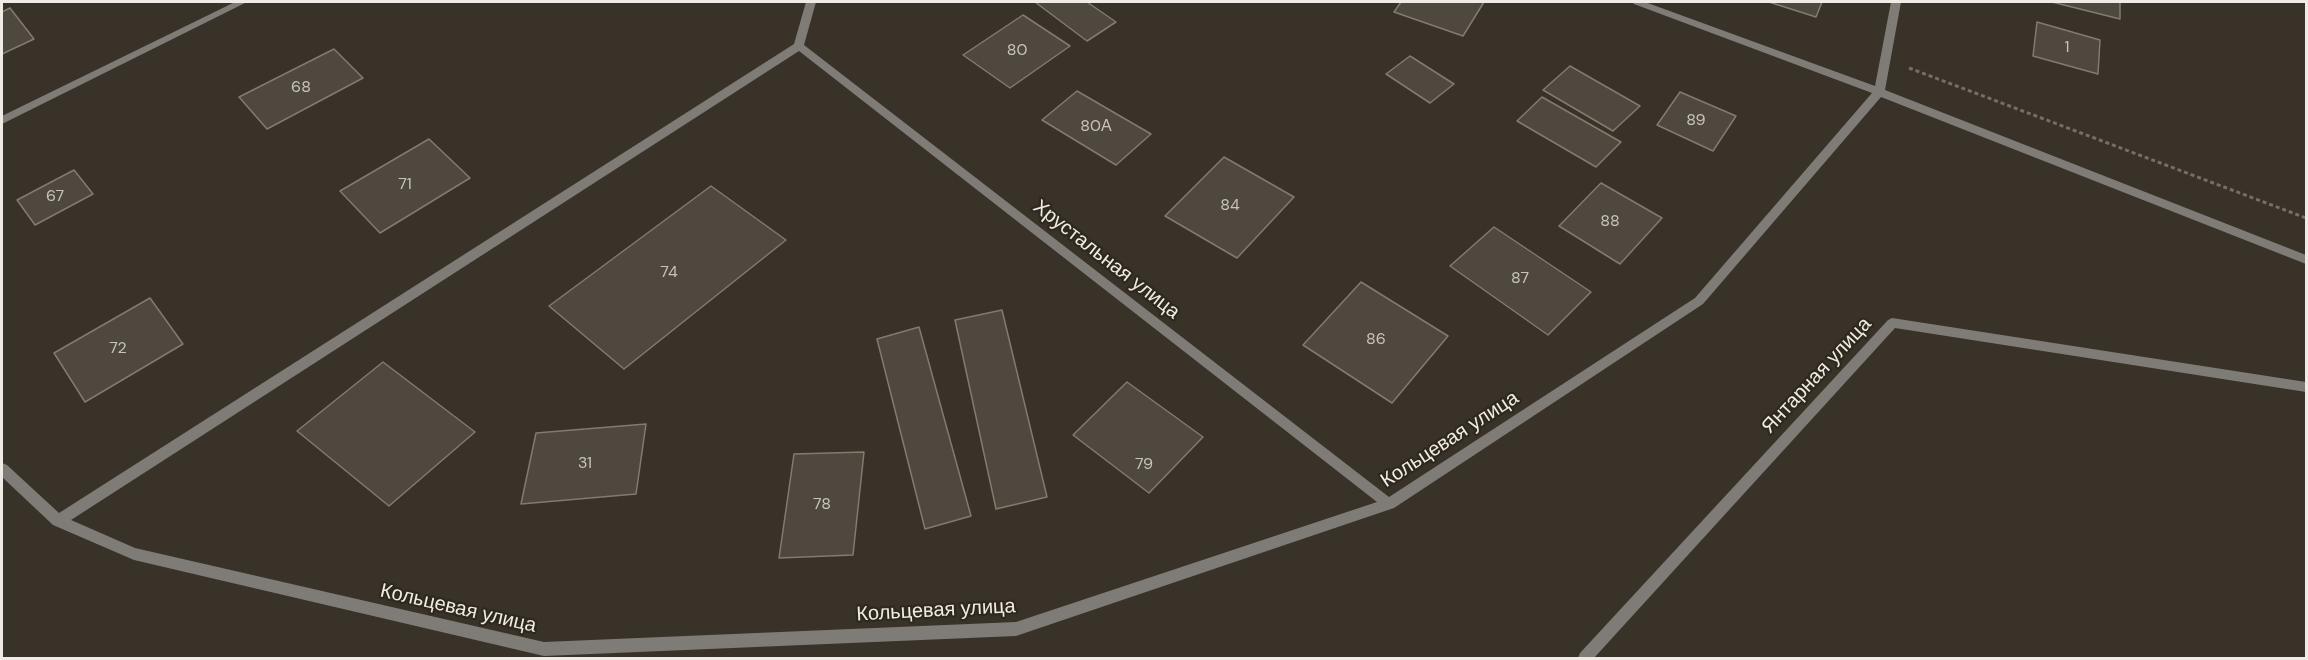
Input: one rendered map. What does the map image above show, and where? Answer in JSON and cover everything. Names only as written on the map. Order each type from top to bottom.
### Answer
[{"type":"street","points":[[2,120],[242,2]]},
{"type":"street","points":[[58,521],[799,46],[811,2]]},
{"type":"street","points":[[1637,2],[1879,92],[2307,260]]},
{"type":"street","points":[[1879,92],[1896,2]]},
{"type":"street","name":"Хрустальная улица","points":[[799,46],[1389,504]]},
{"type":"street","name":"Кольцевая улица","points":[[2,469],[58,521],[134,554],[544,649],[1016,629],[1389,504],[1699,301],[1879,92]]},
{"type":"street","name":"Янтарная улица","points":[[1585,658],[1892,323],[2307,387]]},
{"type":"path","points":[[1885,58],[2307,218]]},
{"type":"building","points":[[1035,2],[1087,2],[1116,22],[1087,41]]},
{"type":"building","points":[[1401,2],[1484,2],[1463,36],[1394,12]]},
{"type":"building","points":[[1769,2],[1822,2],[1816,17]]},
{"type":"building","points":[[2052,2],[2120,2],[2120,19]]},
{"type":"building","points":[[10,8],[34,39],[2,54],[2,12]]},
{"type":"building","points":[[1023,15],[1070,46],[1010,88],[963,55]]},
{"type":"building","points":[[2037,22],[2100,40],[2098,74],[2033,56]]},
{"type":"building","points":[[334,49],[363,78],[267,129],[239,97]]},
{"type":"building","points":[[1410,56],[1454,84],[1430,103],[1386,74]]},
{"type":"building","points":[[1570,66],[1640,106],[1613,131],[1543,90]]},
{"type":"building","points":[[1077,91],[1151,134],[1116,165],[1042,120]]},
{"type":"building","points":[[1680,92],[1736,116],[1713,151],[1657,125]]},
{"type":"building","points":[[1542,97],[1621,142],[1596,167],[1517,121]]},
{"type":"building","points":[[429,139],[470,178],[380,233],[340,191]]},
{"type":"building","points":[[1224,157],[1294,197],[1237,258],[1165,216]]},
{"type":"building","points":[[74,170],[93,194],[35,225],[17,200]]},
{"type":"building","points":[[1601,183],[1662,218],[1620,264],[1559,226]]},
{"type":"building","points":[[711,186],[786,240],[624,369],[549,306]]},
{"type":"building","points":[[1494,227],[1591,292],[1548,335],[1450,266]]},
{"type":"building","points":[[1361,282],[1448,336],[1392,403],[1303,345]]},
{"type":"building","points":[[150,298],[183,344],[85,402],[54,353]]},
{"type":"building","points":[[1002,310],[1047,497],[996,509],[955,320]]},
{"type":"building","points":[[919,327],[971,516],[925,529],[877,339]]},
{"type":"building","points":[[383,362],[475,432],[389,506],[297,431]]},
{"type":"building","points":[[1127,382],[1203,437],[1149,493],[1073,435]]},
{"type":"building","points":[[646,424],[636,494],[521,504],[536,433]]},
{"type":"building","points":[[864,452],[853,555],[779,558],[794,454]]}]
